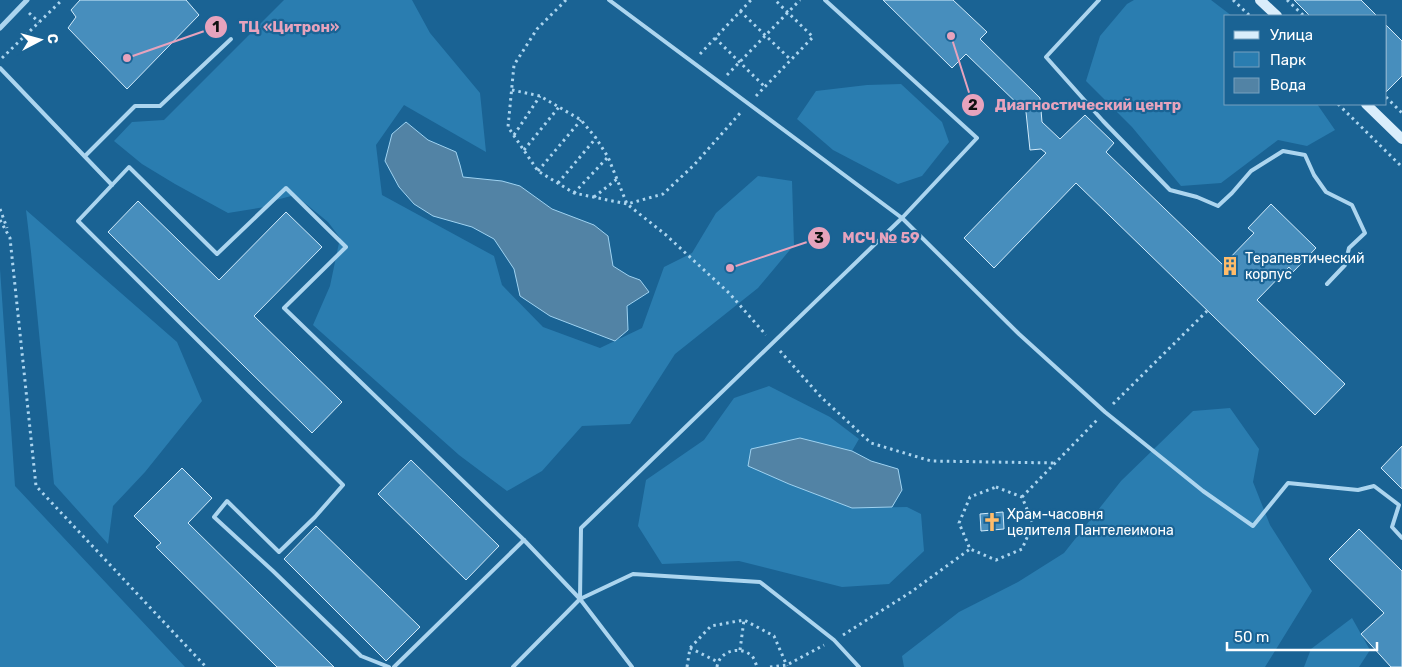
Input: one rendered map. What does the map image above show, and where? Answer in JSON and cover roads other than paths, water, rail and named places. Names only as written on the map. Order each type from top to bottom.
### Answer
[{"type":"street","points":[[0,28],[27,0]]},
{"type":"street","points":[[1260,0],[1276,15]]},
{"type":"street","points":[[1367,105],[1402,139]]},
{"type":"lane","points":[[609,0],[902,218],[1019,334],[1105,412],[1203,491],[1254,526],[1288,483],[1358,490],[1374,486],[1399,505],[1392,527],[1402,538]]},
{"type":"lane","points":[[580,599],[581,528],[902,218],[977,138],[825,0]]},
{"type":"lane","points":[[1099,0],[1046,57],[1103,121],[1170,190],[1197,197],[1218,206],[1251,171],[1283,151],[1305,155],[1314,175],[1326,192],[1352,205],[1365,232],[1349,248],[1345,265],[1327,284]]},
{"type":"lane","points":[[85,156],[135,106],[160,106],[231,40]]},
{"type":"lane","points":[[0,68],[112,185]]},
{"type":"lane","points":[[389,667],[362,656],[214,517],[227,501],[279,552],[315,517],[343,485],[78,221],[129,167],[217,254],[286,188],[346,247],[284,308],[524,540],[580,599],[632,667]]},
{"type":"lane","points":[[394,667],[524,540]]},
{"type":"lane","points":[[513,667],[580,599],[633,574],[760,582],[834,640],[859,667]]},
{"type":"water","points":[[406,122],[428,140],[456,152],[463,177],[502,181],[520,186],[552,209],[594,225],[608,236],[613,266],[629,276],[640,280],[649,292],[627,306],[628,330],[615,341],[550,316],[520,296],[514,269],[494,239],[472,227],[433,216],[414,204],[399,187],[385,161],[392,134]]},
{"type":"water","points":[[800,438],[852,451],[871,461],[898,469],[902,490],[892,507],[852,508],[748,466],[751,449]]},
{"type":"place","name":"Диагностический центр","points":[[951,36]]},
{"type":"place","name":"ТЦ «Цитрон»","points":[[127,58]]},
{"type":"place","name":"Терапевтический корпус","points":[[1230,266]]},
{"type":"place","name":"МСЧ № 59","points":[[730,268]]},
{"type":"place","name":"Храм-часовня целителя Пантелеимона","points":[[992,522]]}]
